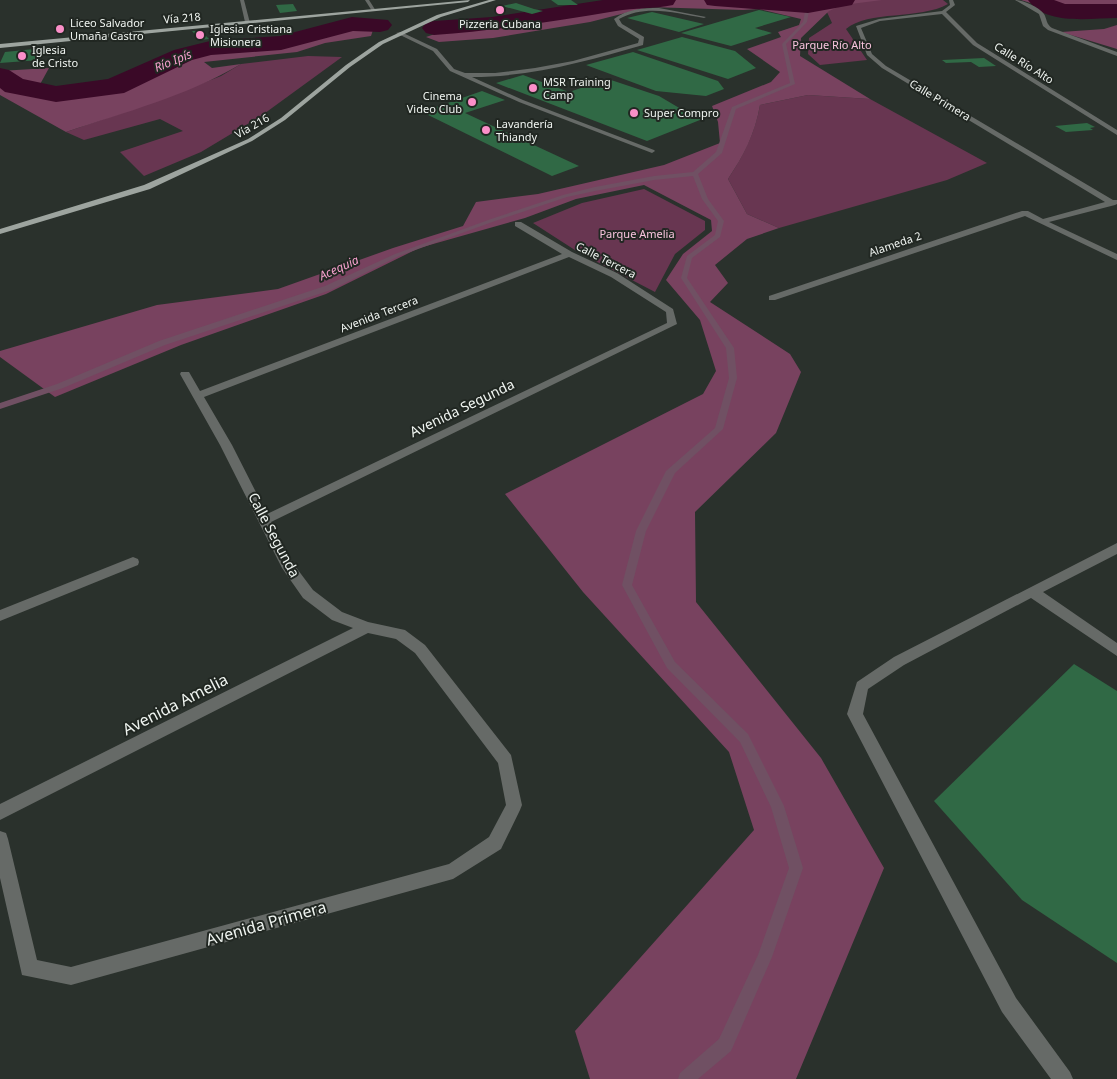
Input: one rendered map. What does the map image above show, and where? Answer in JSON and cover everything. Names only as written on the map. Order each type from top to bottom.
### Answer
[{"type":"main road","name":"Vía 218","points":[[0,46],[486,0]]},
{"type":"main road","name":"Vía 216","points":[[0,232],[147,187],[250,140],[283,119],[348,66],[381,43],[439,16],[494,0]]},
{"type":"main road","points":[[374,10],[412,13]]},
{"type":"main road","points":[[414,20],[416,26]]},
{"type":"street","points":[[242,0],[248,22]]},
{"type":"street","points":[[367,0],[374,10]]},
{"type":"street","points":[[943,12],[953,5],[951,0]]},
{"type":"street","points":[[1017,0],[1041,13],[1046,26],[1050,29],[1117,54]]},
{"type":"street","points":[[464,74],[496,75],[535,70],[574,63],[642,44],[642,38],[620,25],[616,19],[636,11],[672,11],[704,17]]},
{"type":"street","name":"Calle Río Alto","points":[[943,12],[975,44],[1117,133]]},
{"type":"street","name":"Calle Primera","points":[[943,12],[878,20],[858,27],[870,55],[884,67],[1114,202]]},
{"type":"street","points":[[399,33],[435,50],[452,70],[522,100],[652,151]]},
{"type":"street","points":[[1043,221],[1114,202]]},
{"type":"street","name":"Alameda 2","points":[[772,298],[1024,213],[1043,221]]},
{"type":"street","points":[[1043,221],[1117,257]]},
{"type":"street","name":"Calle Tercera","points":[[518,224],[569,254],[614,274],[670,311],[672,324]]},
{"type":"street","name":"Avenida Tercera","points":[[198,396],[569,254]]},
{"type":"street","name":"Avenida Segunda","points":[[265,520],[672,324]]},
{"type":"street","name":"Calle Segunda","points":[[185,374],[265,520],[287,565],[308,594],[337,616],[366,627],[400,634],[420,649],[505,760],[514,805],[495,843]]},
{"type":"street","points":[[1063,1079],[1009,1004],[907,816],[855,714],[862,686],[899,661],[1117,548]]},
{"type":"street","points":[[0,616],[133,562]]},
{"type":"street","points":[[1032,592],[1117,650]]},
{"type":"street","name":"Avenida Amelia","points":[[0,812],[366,627]]},
{"type":"street","name":"Avenida Primera","points":[[0,839],[29,968],[71,976],[454,870],[495,843]]},
{"type":"green space","name":"Parque Río Alto","points":[[868,0],[943,0],[948,4],[923,12],[867,19],[856,23],[846,29],[867,60],[820,65],[808,54],[809,38],[832,23],[826,10],[831,6]]},
{"type":"green space","points":[[308,56],[342,57],[261,116],[201,152],[144,176],[120,152],[183,131],[160,119],[84,140],[66,132],[157,101],[221,76],[241,64]]},
{"type":"green space","points":[[808,95],[870,99],[987,163],[947,180],[779,228],[747,214],[728,179],[748,144],[760,105]]},
{"type":"green space","name":"Parque Amelia","points":[[644,189],[705,221],[705,230],[675,254],[655,292],[578,252],[533,223],[582,203]]},
{"type":"shaded area","points":[[728,0],[768,4],[810,4],[832,0],[882,0],[843,5],[829,11],[801,38],[800,56],[870,99],[808,95],[760,105],[748,144],[728,179],[747,214],[779,228],[747,239],[715,265],[728,283],[710,302],[790,354],[801,372],[776,433],[695,512],[696,602],[821,758],[884,868],[796,1079],[590,1079],[575,1031],[754,830],[729,752],[583,592],[505,494],[703,394],[716,371],[700,320],[666,280],[683,254],[712,231],[711,220],[644,185],[576,199],[525,218],[419,248],[326,294],[181,345],[55,397],[0,357],[0,351],[157,305],[278,289],[393,248],[463,226],[476,202],[538,194],[664,165],[720,143],[718,122],[712,106],[771,82],[780,72],[747,49],[781,37],[778,32],[799,25],[801,19],[759,9],[649,7],[590,22],[493,38],[439,42],[426,37],[450,29],[523,23],[555,13],[639,1]]},
{"type":"shaded area","points":[[1021,0],[1117,0],[1117,18],[1100,14],[1065,14]]},
{"type":"shaded area","points":[[1117,25],[1117,49],[1061,32],[1104,29]]},
{"type":"shaded area","points":[[351,26],[374,27],[371,36],[325,43],[297,52],[204,62],[212,68],[241,64],[177,94],[66,132],[0,95],[0,71],[49,68],[38,88],[74,90],[135,85],[148,68],[159,59],[327,36]]},
{"type":"building","points":[[551,0],[571,0],[578,5],[558,5]]},
{"type":"building","points":[[516,3],[543,11],[532,14],[502,6]]},
{"type":"building","points":[[293,4],[297,11],[280,13],[276,5]]},
{"type":"building","points":[[759,10],[791,17],[755,28],[772,33],[731,46],[681,33]]},
{"type":"building","points":[[652,12],[704,24],[679,32],[627,18]]},
{"type":"building","name":"Iglesia Cristiana Misionera","points":[[192,31],[201,31],[209,39],[200,40]]},
{"type":"building","points":[[682,37],[735,51],[756,68],[728,79],[637,50]]},
{"type":"building","name":"Iglesia de Cristo","points":[[44,48],[40,60],[0,63],[5,52]]},
{"type":"building","points":[[633,52],[718,81],[724,89],[706,96],[656,91],[586,65]]},
{"type":"building","points":[[984,58],[996,66],[979,67],[971,62],[946,63],[942,60]]},
{"type":"building","name":"Super Compro","points":[[523,75],[569,92],[608,79],[659,96],[681,109],[705,118],[647,141],[496,83]]},
{"type":"building","points":[[482,91],[505,100],[465,113],[579,166],[552,176],[422,112]]},
{"type":"building","points":[[1087,123],[1095,127],[1090,128],[1093,130],[1066,132],[1055,126]]},
{"type":"building","points":[[1074,664],[1117,691],[1117,963],[1022,900],[934,801]]},
{"type":"waterway","name":"Río Ipís","points":[[434,28],[492,24],[639,1],[665,0]]},
{"type":"waterway","name":"Río Ipís","points":[[715,0],[808,6],[844,0]]},
{"type":"waterway","name":"Río Ipís","points":[[1039,0],[1054,9],[1065,11],[1117,11]]},
{"type":"waterway","points":[[695,174],[719,153],[734,108],[793,84],[784,44],[805,22],[808,6]]},
{"type":"waterway","name":"Río Ipís","points":[[0,76],[15,86],[56,94],[114,87],[183,55],[210,48],[281,43],[352,24],[380,25]]},
{"type":"waterway","name":"Acequia","points":[[0,406],[60,386],[162,343],[328,288],[397,255],[493,220],[565,196],[595,189],[654,178],[695,174]]},
{"type":"waterway","points":[[686,1079],[725,1045],[765,957],[796,868],[777,806],[744,738],[671,665],[627,585],[641,531],[671,471],[719,429],[733,378],[730,348],[684,278],[689,257],[718,236],[721,221],[705,199],[695,174]]},
{"type":"place","name":"Pizzeria Cubana","points":[[500,10]]},
{"type":"place","name":"Liceo Salvador Umaña Castro","points":[[60,29]]},
{"type":"place","name":"Iglesia Cristiana Misionera","points":[[200,35]]},
{"type":"place","name":"Iglesia de Cristo","points":[[22,56]]},
{"type":"place","name":"MSR Training Camp","points":[[533,88]]},
{"type":"place","name":"Cinema Video Club","points":[[472,102]]},
{"type":"place","name":"Super Compro","points":[[634,113]]},
{"type":"place","name":"Lavandería Thiandy","points":[[486,130]]}]
